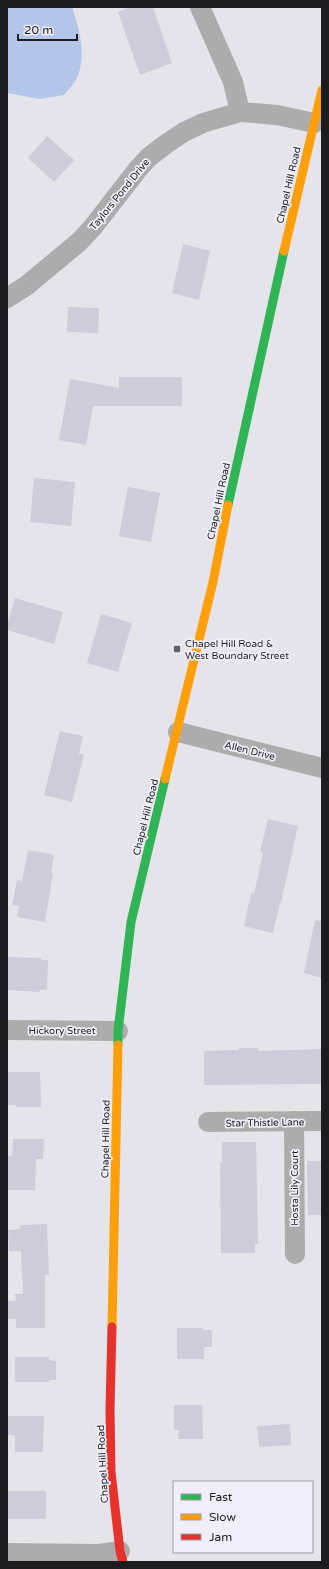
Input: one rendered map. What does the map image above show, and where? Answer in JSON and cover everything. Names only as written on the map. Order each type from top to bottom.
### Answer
[{"type":"main road","name":"Chapel Hill Road","points":[[122,1556],[111,1472],[110,1447],[118,1031],[131,922],[213,582],[228,503],[322,90]]},
{"type":"street","points":[[200,7],[233,82],[240,112]]},
{"type":"street","name":"Taylors Pond Drive","points":[[7,298],[26,286],[79,242],[93,227],[138,169],[149,157],[166,144],[203,123],[240,112],[277,115],[314,123]]},
{"type":"street","name":"Allen Drive","points":[[178,732],[322,768]]},
{"type":"street","name":"Hickory Street","points":[[7,1030],[118,1031]]},
{"type":"street","name":"Hosta Lily Court","points":[[294,1121],[295,1254]]},
{"type":"street","name":"Star Thistle Lane","points":[[208,1122],[322,1121]]},
{"type":"street","points":[[7,1553],[99,1554],[122,1556]]},
{"type":"water","points":[[7,7],[72,7],[82,51],[80,69],[77,78],[64,95],[40,99],[7,93]]},
{"type":"building","points":[[131,7],[153,7],[172,63],[140,75],[118,12]]},
{"type":"building","points":[[47,136],[74,160],[54,182],[28,158]]},
{"type":"building","points":[[183,244],[210,251],[199,300],[172,293]]},
{"type":"building","points":[[68,307],[99,308],[98,333],[67,332]]},
{"type":"building","points":[[119,377],[182,377],[182,406],[93,406],[86,445],[59,440],[70,379],[119,388]]},
{"type":"building","points":[[34,478],[75,482],[71,526],[30,522]]},
{"type":"building","points":[[128,487],[160,493],[151,542],[119,536]]},
{"type":"building","points":[[15,598],[63,612],[54,644],[7,630],[7,625]]},
{"type":"building","points":[[101,614],[132,623],[118,672],[87,663]]},
{"type":"building","points":[[60,731],[83,736],[79,754],[84,754],[72,802],[44,795]]},
{"type":"building","points":[[268,819],[298,826],[273,933],[244,926],[251,893],[254,894],[263,853],[260,852]]},
{"type":"building","points":[[28,850],[54,855],[51,873],[53,873],[45,922],[17,917],[19,906],[12,905],[17,880],[22,881]]},
{"type":"building","points":[[315,920],[322,921],[322,978],[304,973]]},
{"type":"building","points":[[7,957],[41,958],[41,960],[48,960],[47,990],[40,990],[40,992],[7,990]]},
{"type":"building","points":[[239,1048],[258,1048],[259,1051],[322,1049],[322,1084],[204,1085],[204,1051],[239,1050]]},
{"type":"building","points":[[7,1072],[40,1072],[41,1107],[16,1107],[15,1105],[7,1105]]},
{"type":"building","points":[[13,1139],[44,1139],[43,1159],[36,1159],[35,1190],[7,1190],[7,1156],[12,1156]]},
{"type":"building","points":[[222,1142],[256,1142],[258,1244],[255,1244],[255,1253],[221,1253],[220,1162],[222,1162]]},
{"type":"building","points":[[307,1161],[322,1161],[322,1215],[308,1215]]},
{"type":"building","points":[[47,1224],[49,1275],[45,1275],[45,1328],[16,1328],[16,1319],[7,1319],[7,1301],[16,1301],[15,1294],[23,1294],[21,1251],[9,1251],[8,1230],[20,1229],[20,1225]]},
{"type":"building","points":[[177,1328],[203,1328],[203,1330],[212,1330],[212,1347],[204,1347],[204,1359],[177,1359]]},
{"type":"building","points":[[15,1357],[49,1357],[49,1360],[56,1361],[56,1380],[49,1380],[49,1382],[15,1382]]},
{"type":"building","points":[[174,1405],[202,1405],[203,1439],[178,1439],[179,1430],[174,1430]]},
{"type":"building","points":[[7,1416],[44,1416],[43,1452],[15,1452],[15,1436],[7,1435]]},
{"type":"building","points":[[290,1424],[291,1445],[259,1447],[257,1426]]},
{"type":"building","points":[[7,1491],[46,1491],[46,1519],[7,1519]]},
{"type":"traffic: fast","points":[[228,505],[284,251]]},
{"type":"traffic: fast","points":[[118,1045],[118,1031],[131,922],[165,779]]},
{"type":"traffic: slow","points":[[284,251],[322,90]]},
{"type":"traffic: slow","points":[[165,779],[213,582],[228,505]]},
{"type":"traffic: slow","points":[[112,1327],[118,1045]]},
{"type":"traffic: jam","points":[[112,1327],[110,1409],[111,1472],[120,1551],[123,1562]]},
{"type":"place","name":"Chapel Hill Road & West Boundary Street","points":[[177,649]]}]
